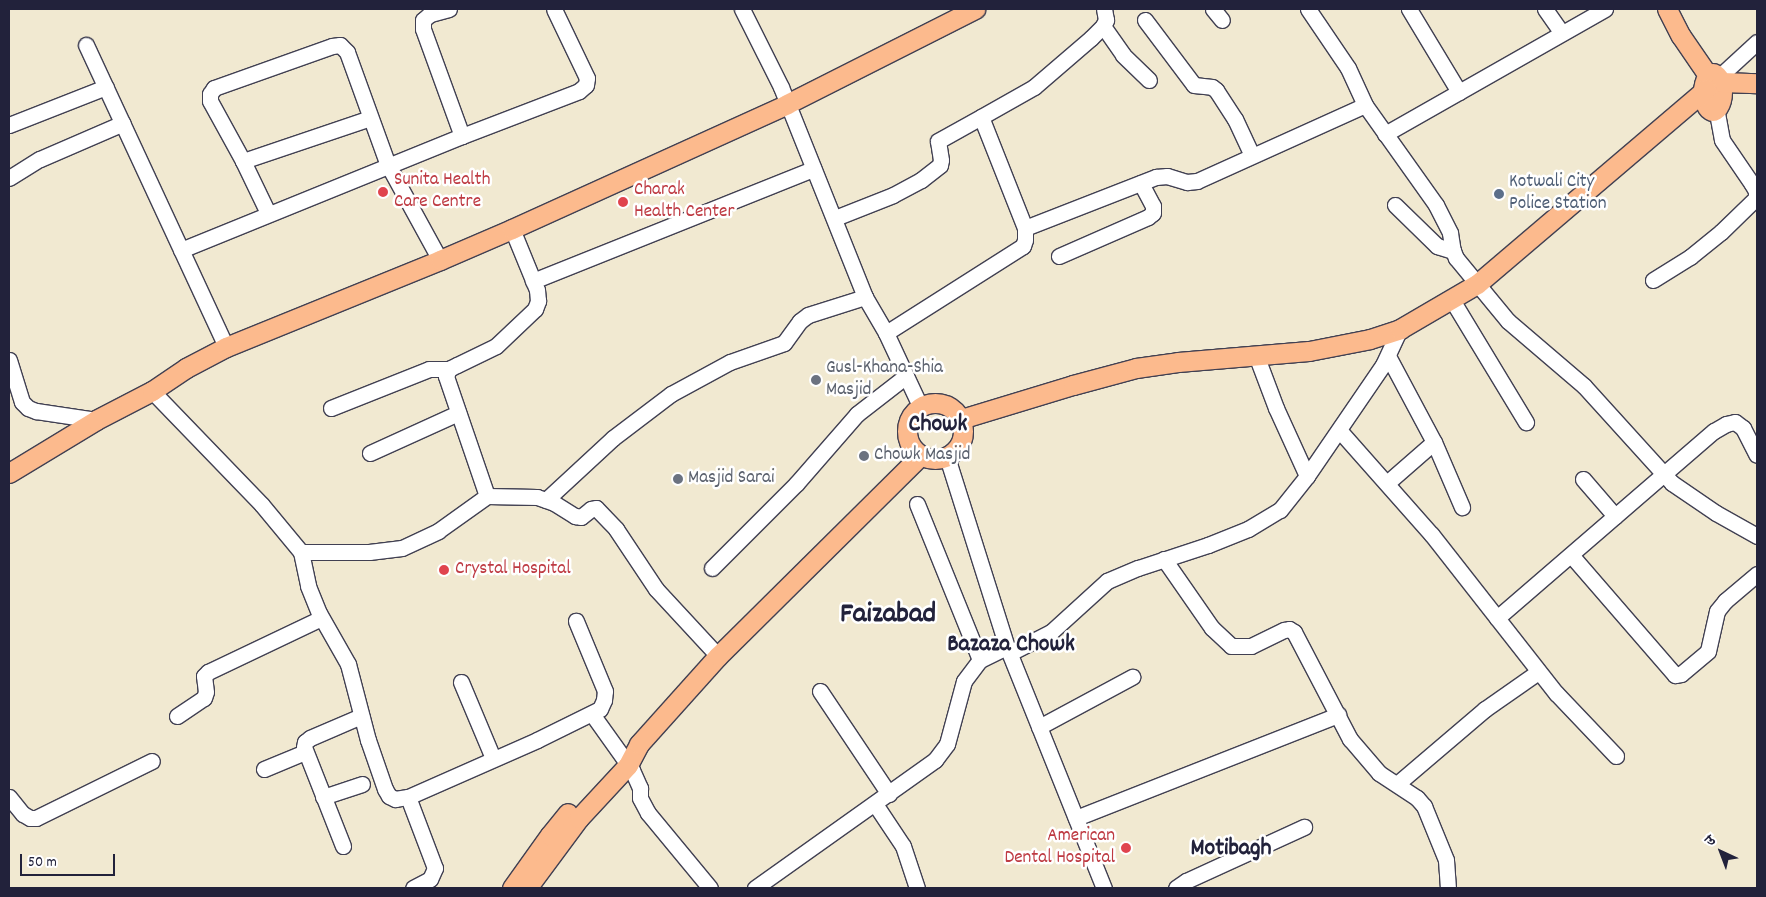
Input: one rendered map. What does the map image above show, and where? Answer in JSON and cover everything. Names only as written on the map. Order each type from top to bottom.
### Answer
[{"type":"main road","points":[[9,473],[96,420],[152,391],[186,368],[226,347],[440,260],[787,104],[974,9]]},
{"type":"main road","points":[[1667,9],[1681,36],[1713,82]]},
{"type":"main road","points":[[961,419],[1136,368],[1339,347],[1400,329],[1477,284],[1713,82],[1757,84]]},
{"type":"main road","points":[[940,403],[952,408],[961,419],[963,426],[962,441],[953,453],[947,457],[938,460],[920,456],[912,449],[906,431],[908,421],[920,406],[940,403]]},
{"type":"main road","points":[[527,888],[625,760],[718,656],[920,456]]},
{"type":"main road","points":[[512,888],[550,835],[625,760]]},
{"type":"street","points":[[449,9],[430,14],[422,20],[423,29],[462,136]]},
{"type":"street","points":[[181,250],[388,165],[579,92],[586,85],[587,78],[554,9]]},
{"type":"street","points":[[742,9],[787,104],[835,218],[865,297],[886,333],[920,406]]},
{"type":"street","points":[[835,218],[893,195],[921,180],[940,165],[938,140],[1034,87],[1103,26],[1106,20],[1104,9]]},
{"type":"street","points":[[1308,9],[1348,68],[1365,105],[1440,212],[1450,233],[1452,251],[1512,326],[1584,386],[1663,474],[1691,498],[1757,536]]},
{"type":"street","points":[[1409,9],[1460,92]]},
{"type":"street","points":[[1545,9],[1562,33]]},
{"type":"street","points":[[1385,134],[1605,9]]},
{"type":"street","points":[[1145,20],[1194,85],[1212,87],[1216,90],[1235,119],[1252,156]]},
{"type":"street","points":[[1103,26],[1122,55],[1149,80]]},
{"type":"street","points":[[1653,280],[1690,257],[1721,232],[1756,198],[1752,184],[1722,140],[1713,82],[1757,42]]},
{"type":"street","points":[[86,45],[226,347]]},
{"type":"street","points":[[268,213],[243,161],[210,101],[210,94],[214,88],[332,46],[340,45],[347,52],[388,165],[440,260]]},
{"type":"street","points":[[9,126],[106,87]]},
{"type":"street","points":[[1025,228],[1141,182],[1167,176],[1187,182],[1197,181],[1365,105]]},
{"type":"street","points":[[886,333],[1014,254],[1023,246],[1025,228],[981,117]]},
{"type":"street","points":[[243,161],[370,118]]},
{"type":"street","points":[[9,178],[40,159],[123,123]]},
{"type":"street","points":[[533,281],[813,169]]},
{"type":"street","points":[[1059,256],[1148,217],[1153,213],[1153,206],[1141,182]]},
{"type":"street","points":[[1395,205],[1437,246],[1452,251]]},
{"type":"street","points":[[331,408],[429,369],[449,370],[496,346],[535,309],[538,301],[533,281],[512,228]]},
{"type":"street","points":[[546,500],[613,438],[671,394],[730,362],[784,343],[800,321],[808,315],[865,297]]},
{"type":"street","points":[[1452,300],[1526,422]]},
{"type":"street","points":[[755,888],[775,881],[935,760],[942,752],[964,680],[980,660],[1051,632],[1107,581],[1164,559],[1208,545],[1268,519],[1290,499],[1339,430],[1388,356],[1400,329]]},
{"type":"street","points":[[1256,355],[1276,408],[1307,476]]},
{"type":"street","points":[[1388,356],[1434,442],[1462,508]]},
{"type":"street","points":[[9,360],[22,402],[28,408],[36,411],[96,420]]},
{"type":"street","points":[[449,370],[446,376],[447,384],[487,496]]},
{"type":"street","points":[[712,568],[796,484],[857,414],[906,376]]},
{"type":"street","points":[[152,391],[267,510],[301,552],[308,586],[321,618],[348,664],[361,716],[389,796],[395,799],[408,797],[600,709],[605,691],[576,621]]},
{"type":"street","points":[[370,453],[458,413]]},
{"type":"street","points":[[1497,618],[1663,474],[1726,424],[1735,422],[1743,428],[1757,454]]},
{"type":"street","points":[[1339,430],[1432,535],[1538,672],[1616,756]]},
{"type":"street","points":[[1387,483],[1434,442]]},
{"type":"street","points":[[947,457],[1008,650],[1104,888]]},
{"type":"street","points":[[1583,479],[1615,516]]},
{"type":"street","points":[[301,552],[369,552],[402,548],[438,531],[487,496],[537,497],[575,516],[581,517],[591,509],[596,508],[616,529],[656,589],[718,656]]},
{"type":"street","points":[[917,504],[980,660]]},
{"type":"street","points":[[1571,555],[1675,675],[1681,674],[1708,651],[1717,612],[1725,601],[1757,574]]},
{"type":"street","points":[[1164,559],[1212,628],[1231,646],[1251,646],[1284,630],[1289,629],[1294,632],[1350,739],[1379,773],[1418,798],[1432,822],[1446,860],[1448,888]]},
{"type":"street","points":[[178,716],[204,698],[206,692],[204,676],[208,672],[321,618]]},
{"type":"street","points":[[1396,784],[1485,709],[1538,672]]},
{"type":"street","points":[[1039,727],[1132,677]]},
{"type":"street","points":[[461,682],[493,758]]},
{"type":"street","points":[[820,691],[889,794]]},
{"type":"street","points":[[592,714],[638,779],[640,798],[648,813],[710,888]]},
{"type":"street","points":[[1076,818],[1338,714]]},
{"type":"street","points":[[342,846],[306,752],[305,742],[310,738],[361,716]]},
{"type":"street","points":[[264,769],[306,752]]},
{"type":"street","points":[[9,797],[23,814],[30,818],[36,818],[152,761]]},
{"type":"street","points":[[323,797],[362,784]]},
{"type":"street","points":[[408,797],[435,868],[430,878],[413,888]]},
{"type":"street","points":[[875,804],[903,846],[917,888]]},
{"type":"street","points":[[1176,888],[1186,881],[1304,827]]},
{"type":"place","name":"Sunita Health Care Centre","points":[[383,192]]},
{"type":"place","name":"Kotwali City Police Station","points":[[1499,194]]},
{"type":"place","name":"Charak Health Center","points":[[623,202]]},
{"type":"place","name":"Gusl-Khana-Shia Masjid","points":[[816,380]]},
{"type":"place","name":"Chowk Masjid","points":[[864,456]]},
{"type":"place","name":"Masjid Sarai","points":[[678,479]]},
{"type":"place","name":"Crystal Hospital","points":[[444,570]]},
{"type":"place","name":"American Dental Hospital","points":[[1126,848]]},
{"type":"district","name":"Chowk","points":[[938,426]]},
{"type":"district","name":"Faizabad","points":[[888,616]]},
{"type":"district","name":"Bazaza Chowk","points":[[1011,646]]},
{"type":"district","name":"Motibagh","points":[[1231,850]]}]
